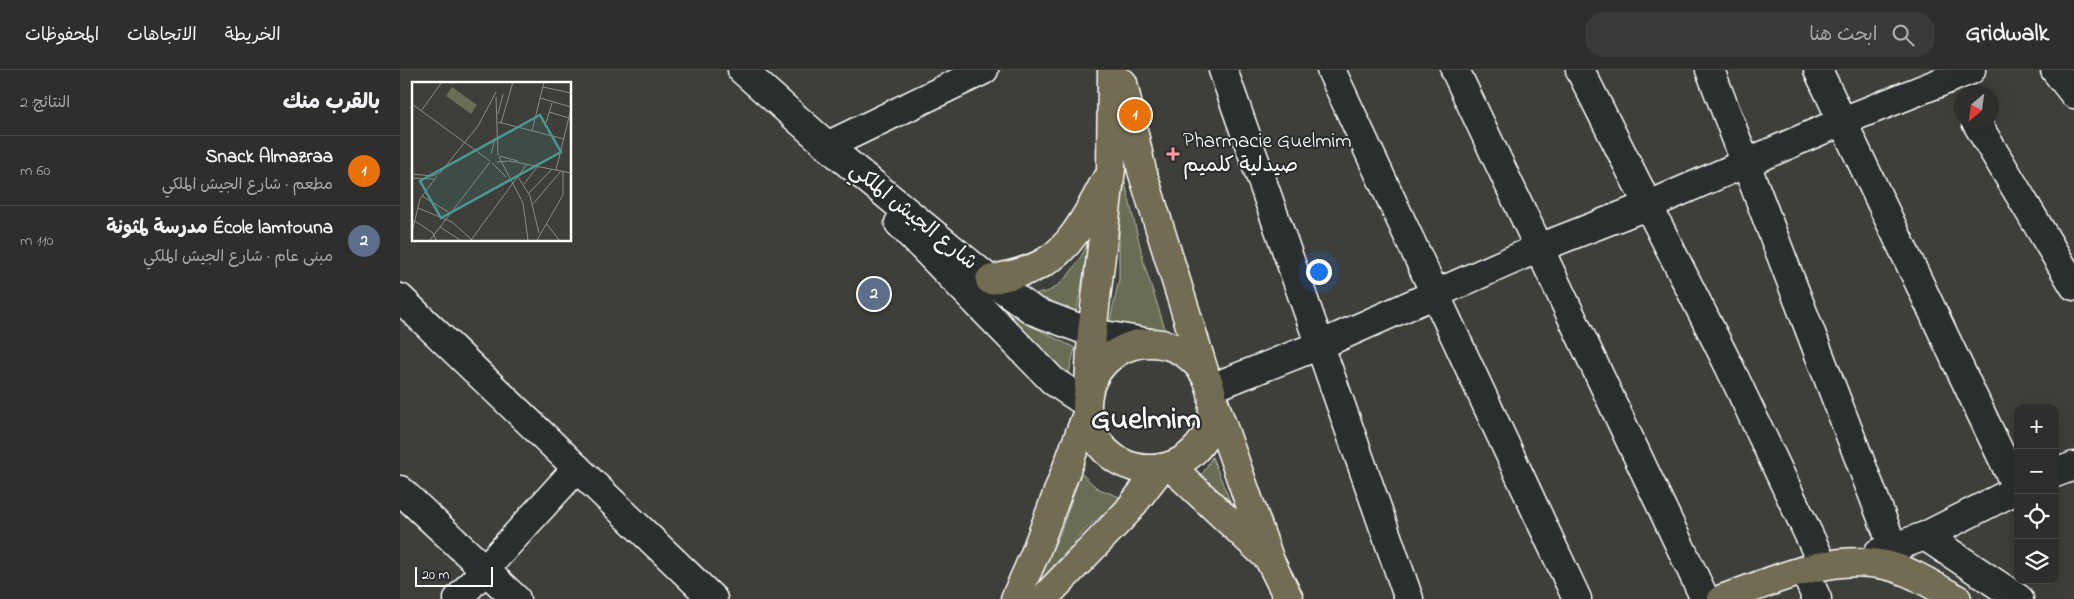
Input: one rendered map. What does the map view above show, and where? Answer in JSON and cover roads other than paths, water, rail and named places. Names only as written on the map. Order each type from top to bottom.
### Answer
[{"type":"main road","points":[[1015,599],[1034,556],[1087,402],[1095,373],[1104,361],[1130,345],[1145,342],[1163,343],[1179,349],[1193,359],[1209,386],[1213,412],[1210,427],[1204,440],[1194,451],[1183,460],[1153,470],[1135,468],[1119,461],[1105,451],[1094,437],[1088,421],[1087,402],[1092,334],[1111,169],[1112,70]]},
{"type":"main road","points":[[1120,70],[1142,171],[1209,386],[1270,560],[1289,599]]},
{"type":"main road","points":[[990,280],[1026,271],[1056,255],[1082,224],[1111,169]]},
{"type":"main road","points":[[1166,467],[1270,560]]},
{"type":"main road","points":[[1043,599],[1127,512],[1166,467]]},
{"type":"main road","points":[[1722,599],[1813,568],[1855,562],[1885,565],[1920,578],[1957,599]]},
{"type":"street","points":[[742,70],[832,151],[984,70]]},
{"type":"street","points":[[1223,70],[1409,599]]},
{"type":"street","points":[[1331,70],[1577,599]]},
{"type":"street","points":[[1455,70],[1705,599]]},
{"type":"street","points":[[1580,70],[1729,366],[1813,568],[1817,599]]},
{"type":"street","points":[[1710,70],[1893,547]]},
{"type":"street","points":[[1818,70],[2014,483]]},
{"type":"street","points":[[2055,70],[2074,94]]},
{"type":"street","points":[[1209,386],[1320,345],[1539,248],[1747,164],[1843,121],[1961,83]]},
{"type":"street","points":[[1981,130],[2074,286]]},
{"type":"street","name":"شارع الجيش الملكي","points":[[832,151],[990,280],[1034,311],[1092,334],[1145,342]]},
{"type":"street","name":"شارع الجيش الملكي","points":[[832,151],[922,249],[1005,334],[1053,381],[1087,402]]},
{"type":"street","points":[[400,298],[714,599]]},
{"type":"street","points":[[2059,472],[2074,466]]},
{"type":"street","points":[[458,599],[577,468]]},
{"type":"street","points":[[400,490],[516,599]]},
{"type":"street","points":[[1855,562],[1924,536],[2014,491]]},
{"type":"street","points":[[1924,536],[2019,599]]},
{"type":"place","name":"Snack Almazraa","points":[[1135,115]]},
{"type":"place","name":"Pharmacie Guelmim صيدلية كلميم","points":[[1173,154]]},
{"type":"place","name":"École lamtouna مدرسة لمثونة","points":[[874,294]]},
{"type":"district","name":"Guelmim","points":[[1146,420]]}]
